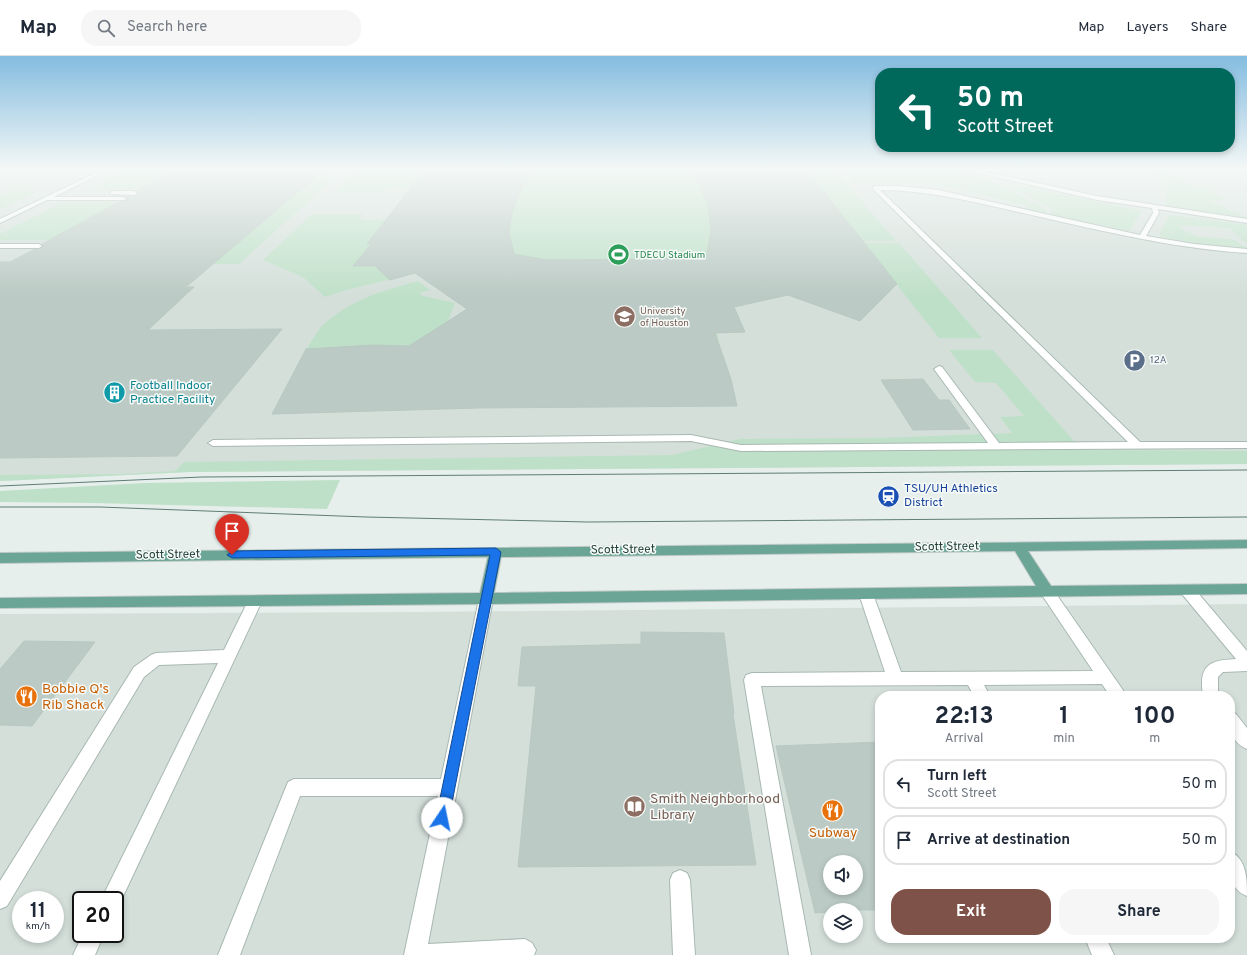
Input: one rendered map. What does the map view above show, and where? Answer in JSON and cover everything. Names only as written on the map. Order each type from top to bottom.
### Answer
[{"type":"main road","name":"Scott Street","points":[[0,558],[1247,544]]},
{"type":"main road","points":[[1018,546],[1048,592]]},
{"type":"main road","points":[[486,598],[496,552]]},
{"type":"main road","points":[[0,603],[1247,589]]},
{"type":"street","points":[[0,221],[19,212]]},
{"type":"street","points":[[899,212],[1137,445]]},
{"type":"street","points":[[1028,212],[1142,237],[1206,249],[1247,251]]},
{"type":"street","points":[[1142,237],[1156,212]]},
{"type":"street","points":[[1183,212],[1247,221]]},
{"type":"street","points":[[0,246],[39,246]]},
{"type":"street","points":[[939,369],[996,446]]},
{"type":"street","points":[[213,443],[691,438],[741,448],[1247,445]]},
{"type":"street","points":[[1187,590],[1247,664]]},
{"type":"street","points":[[1048,592],[1116,691]]},
{"type":"street","points":[[866,594],[895,678]]},
{"type":"street","points":[[486,598],[415,955],[525,950]]},
{"type":"street","points":[[115,891],[255,601]]},
{"type":"street","points":[[0,899],[139,672],[156,659],[229,656]]},
{"type":"street","points":[[1210,691],[1210,675],[1219,666],[1247,664]]},
{"type":"street","points":[[800,955],[752,680],[1106,677]]},
{"type":"street","points":[[973,678],[980,691]]},
{"type":"street","points":[[1235,725],[1247,741]]},
{"type":"street","points":[[229,955],[294,788],[449,787]]},
{"type":"street","points":[[1235,868],[1247,886]]},
{"type":"street","points":[[680,880],[684,955]]},
{"type":"street","points":[[84,955],[90,943]]},
{"type":"street","points":[[1097,943],[1103,955]]},
{"type":"shaded area","name":"University of Houston","points":[[0,212],[1247,212],[1247,464],[189,472],[0,481]]},
{"type":"shaded area","points":[[1247,604],[1247,955],[0,955],[0,614],[419,612]]},
{"type":"green space","points":[[43,212],[100,212],[50,240],[0,240],[0,234]]},
{"type":"green space","points":[[275,212],[296,212],[239,264],[213,264]]},
{"type":"green space","name":"TDECU Stadium","points":[[392,212],[871,212],[896,241],[863,241],[865,243],[899,243],[982,338],[939,338],[897,285],[769,288],[729,297],[742,305],[720,311],[743,326],[745,332],[717,333],[719,344],[534,347],[373,345],[305,351],[318,331],[333,316],[356,302],[405,284],[418,281],[430,290],[419,293],[423,296],[455,303],[448,321],[483,299],[439,290],[416,273],[342,291],[325,297],[303,277],[263,260],[312,214],[364,214],[359,220],[385,220]]},
{"type":"green space","points":[[1052,212],[1141,212],[1129,231],[1050,214]]},
{"type":"green space","points":[[1206,212],[1234,212],[1247,216],[1247,218]]},
{"type":"green space","points":[[1170,215],[1247,225],[1247,244],[1230,228],[1178,225],[1186,232],[1195,236],[1235,240],[1241,245],[1247,247],[1247,249],[1201,245],[1162,237],[1159,234]]},
{"type":"green space","points":[[949,350],[993,350],[1082,450],[1247,451],[1247,464],[189,472],[0,481],[0,475],[124,474],[175,471],[184,462],[672,455],[740,439],[880,438],[1012,433],[1000,417],[1024,416],[996,383],[975,382]]},
{"type":"green space","points":[[340,480],[327,509],[0,502],[0,491],[145,483]]},
{"type":"building","name":"Football Indoor Practice Facility","points":[[101,212],[275,212],[186,287],[194,287],[148,330],[282,329],[177,456],[0,458],[0,262],[10,262],[33,250],[40,249],[43,246],[42,244]]},
{"type":"building","points":[[392,212],[512,212],[509,233],[514,254],[547,260],[662,259],[707,254],[711,230],[709,212],[840,212],[897,284],[860,321],[788,295],[734,307],[745,332],[715,333],[731,379],[737,406],[478,408],[272,414],[306,349],[373,345],[409,346],[467,309],[415,273],[390,280],[375,266],[353,266],[371,244],[367,244]]},
{"type":"building","points":[[923,379],[939,400],[949,400],[970,429],[913,430],[881,380]]},
{"type":"building","name":"Smith Neighborhood Library","points":[[641,632],[724,633],[733,714],[756,865],[518,867],[536,686],[518,686],[522,647],[641,644]]},
{"type":"building","name":"Bobbie Q's Rib Shack","points":[[24,641],[95,642],[32,726],[0,725],[0,669]]},
{"type":"building","points":[[875,742],[875,910],[863,910],[863,903],[823,903],[823,912],[815,913],[776,746]]},
{"type":"tram line","points":[[0,486],[202,477],[1247,470]]},
{"type":"tram line","points":[[0,507],[100,507],[366,517],[588,522],[1247,517]]},
{"type":"place","name":"TDECU Stadium","points":[[618,255]]},
{"type":"place","name":"University of Houston","points":[[624,317]]},
{"type":"place","name":"12A","points":[[1134,360]]},
{"type":"place","name":"Football Indoor Practice Facility","points":[[114,393]]},
{"type":"place","name":"TSU/UH Athletics District","points":[[888,496]]},
{"type":"place","name":"Bobbie Q's Rib Shack","points":[[27,697]]},
{"type":"place","name":"Smith Neighborhood Library","points":[[635,807]]},
{"type":"place","name":"Subway","points":[[833,811]]},
{"type":"route","points":[[232,555],[496,552],[442,818]]}]
